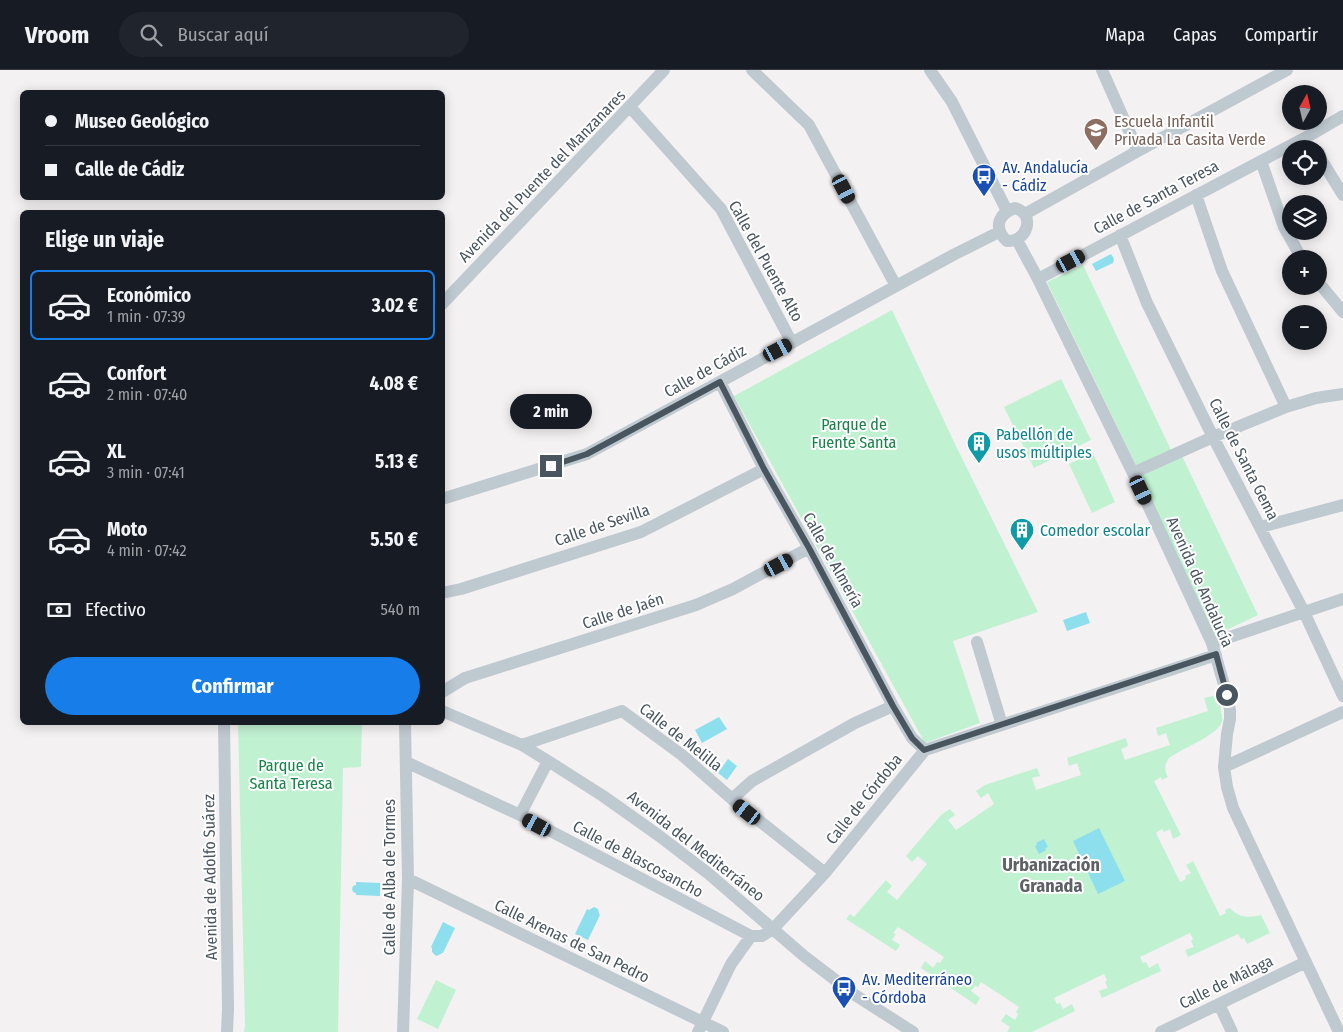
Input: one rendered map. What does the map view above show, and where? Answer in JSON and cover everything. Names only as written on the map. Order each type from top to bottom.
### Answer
[{"type":"street","name":"Avenida del Puente del Manzanares","points":[[445,301],[664,70]]},
{"type":"street","points":[[752,70],[810,125],[896,286]]},
{"type":"street","points":[[930,70],[952,102],[1007,211]]},
{"type":"street","points":[[1102,70],[1138,151]]},
{"type":"street","points":[[1025,214],[1138,151],[1269,74],[1287,70]]},
{"type":"street","name":"Calle del Puente Alto","points":[[630,107],[721,209],[792,343]]},
{"type":"street","name":"Calle de Santa Teresa","points":[[1038,278],[1343,116]]},
{"type":"street","points":[[1312,134],[1314,140]]},
{"type":"street","points":[[1261,161],[1284,228],[1297,250]]},
{"type":"street","points":[[1327,169],[1343,195]]},
{"type":"street","points":[[1196,195],[1222,271],[1286,407]]},
{"type":"street","points":[[1014,208],[1025,214],[1027,222],[1022,234],[1017,240],[1007,241],[1000,232],[998,226],[1000,221],[1007,211],[1014,208]]},
{"type":"street","name":"Calle de Cádiz","points":[[445,498],[587,454],[955,254],[1000,232]]},
{"type":"street","name":"Calle de Santa Gema","points":[[1120,235],[1147,302],[1213,436],[1304,612],[1343,696]]},
{"type":"street","name":"Avenida de Andalucía","points":[[1017,240],[1038,278],[1133,473],[1214,649],[1230,710],[1224,767],[1233,808],[1340,1032]]},
{"type":"street","points":[[1327,293],[1343,312]]},
{"type":"street","name":"Calle de Almería","points":[[720,382],[764,469],[809,548],[893,706],[912,738],[924,750]]},
{"type":"street","points":[[1133,473],[1213,436],[1286,407],[1316,398],[1343,394]]},
{"type":"street","name":"Calle de Sevilla","points":[[445,592],[462,589],[641,532],[764,469]]},
{"type":"street","points":[[1261,527],[1343,504]]},
{"type":"street","name":"Calle de Jaén","points":[[445,690],[465,678],[696,605],[733,589],[809,548]]},
{"type":"street","name":"Calle de Córdoba","points":[[773,929],[826,873],[924,750],[1002,725],[1214,649],[1304,612],[1343,599]]},
{"type":"street","points":[[977,642],[1002,725]]},
{"type":"street","points":[[732,799],[752,781],[855,723],[893,706]]},
{"type":"street","name":"Calle de Melilla","points":[[522,745],[622,711],[682,755],[732,799],[826,873]]},
{"type":"street","name":"Avenida del Mediterráneo","points":[[445,712],[522,745],[604,796],[709,874],[804,956],[855,995],[913,1032]]},
{"type":"street","points":[[1224,767],[1343,712]]},
{"type":"street","name":"Avenida de Adolfo Suárez","points":[[224,725],[227,1032]]},
{"type":"street","name":"Calle de Alba de Tormes","points":[[403,1032],[408,879],[405,725]]},
{"type":"street","points":[[520,815],[548,761]]},
{"type":"street","name":"Calle de Blascosancho","points":[[406,762],[520,815],[751,936]]},
{"type":"street","name":"Calle Arenas de San Pedro","points":[[408,879],[701,1027],[723,1032]]},
{"type":"street","points":[[701,1027],[731,964],[751,936],[762,936],[773,929]]},
{"type":"street","name":"Calle de Málaga","points":[[1161,1032],[1306,962]]},
{"type":"street","points":[[1218,1004],[1232,1032]]},
{"type":"green space","points":[[1083,265],[1171,450],[1136,465],[1047,282]]},
{"type":"green space","name":"Parque de Fuente Santa","points":[[892,310],[955,444],[1038,612],[953,641],[980,723],[925,743],[734,396]]},
{"type":"green space","points":[[1061,379],[1091,440],[1034,468],[1004,407]]},
{"type":"green space","points":[[1093,453],[1115,502],[1092,513],[1069,464]]},
{"type":"green space","points":[[1182,456],[1258,615],[1214,636],[1139,476]]},
{"type":"green space","points":[[1218,697],[1220,702],[1222,721],[1218,729],[1169,758],[1165,768],[1168,777],[1162,780],[1161,777],[1154,781],[1181,835],[1173,839],[1170,829],[1164,832],[1162,829],[1156,833],[1180,882],[1191,873],[1186,865],[1193,861],[1220,916],[1226,913],[1225,910],[1230,908],[1237,914],[1244,916],[1253,917],[1261,915],[1270,933],[1247,944],[1244,938],[1241,939],[1238,934],[1188,957],[1185,950],[1194,947],[1190,933],[1140,957],[1149,968],[1158,963],[1161,971],[1102,998],[1099,991],[1108,988],[1104,974],[1054,998],[1063,1009],[1072,1004],[1075,1011],[1032,1032],[1007,1032],[1010,1027],[1001,1021],[1006,1014],[1015,1020],[1019,1007],[981,982],[978,987],[975,986],[971,991],[980,998],[976,1005],[921,968],[925,961],[933,968],[944,957],[898,927],[893,933],[896,934],[892,940],[900,945],[896,951],[846,919],[850,914],[854,917],[886,880],[892,886],[887,892],[897,900],[927,864],[918,856],[912,862],[906,856],[941,815],[950,809],[955,815],[948,820],[956,830],[994,804],[988,793],[981,798],[976,791],[985,785],[1037,768],[1040,776],[1032,778],[1036,790],[1081,775],[1077,763],[1069,766],[1067,758],[1126,738],[1128,746],[1121,749],[1125,760],[1170,745],[1166,733],[1158,736],[1156,728],[1208,711],[1204,698]]},
{"type":"green space","name":"Parque de Santa Teresa","points":[[238,725],[362,725],[361,767],[343,768],[338,1032],[244,1032]]},
{"type":"green space","points":[[436,980],[456,990],[438,1029],[417,1019]]},
{"type":"water","points":[[1111,254],[1114,259],[1113,263],[1096,271],[1092,264]]},
{"type":"water","points":[[1086,612],[1090,623],[1067,631],[1063,620]]},
{"type":"water","points":[[719,717],[727,729],[702,743],[695,730]]},
{"type":"water","points":[[728,759],[737,766],[727,780],[718,773]]},
{"type":"water","points":[[1099,828],[1125,881],[1098,894],[1073,841]]},
{"type":"water","points":[[1044,839],[1048,847],[1039,854],[1035,846],[1037,845],[1036,843]]},
{"type":"water","points":[[356,882],[380,883],[380,896],[356,895],[352,889]]},
{"type":"water","points":[[594,907],[598,909],[600,915],[588,940],[575,934],[587,909],[589,910]]},
{"type":"water","points":[[443,922],[455,928],[443,953],[436,956],[432,952],[431,947]]},
{"type":"place","name":"Escuela Infantil Privada La Casita Verde","points":[[1096,151]]},
{"type":"place","name":"Av. Andalucía - Cádiz","points":[[984,197]]},
{"type":"place","name":"Pabellón de usos múltiples","points":[[979,464]]},
{"type":"place","name":"Comedor escolar","points":[[1022,551]]},
{"type":"place","name":"Av. Mediterráneo - Córdoba","points":[[844,1009]]},
{"type":"district","name":"Urbanización Granada","points":[[1051,875]]},
{"type":"route","points":[[551,466],[587,454],[720,382],[764,469],[809,548],[893,706],[912,738],[924,750],[1216,654],[1227,695]]}]
